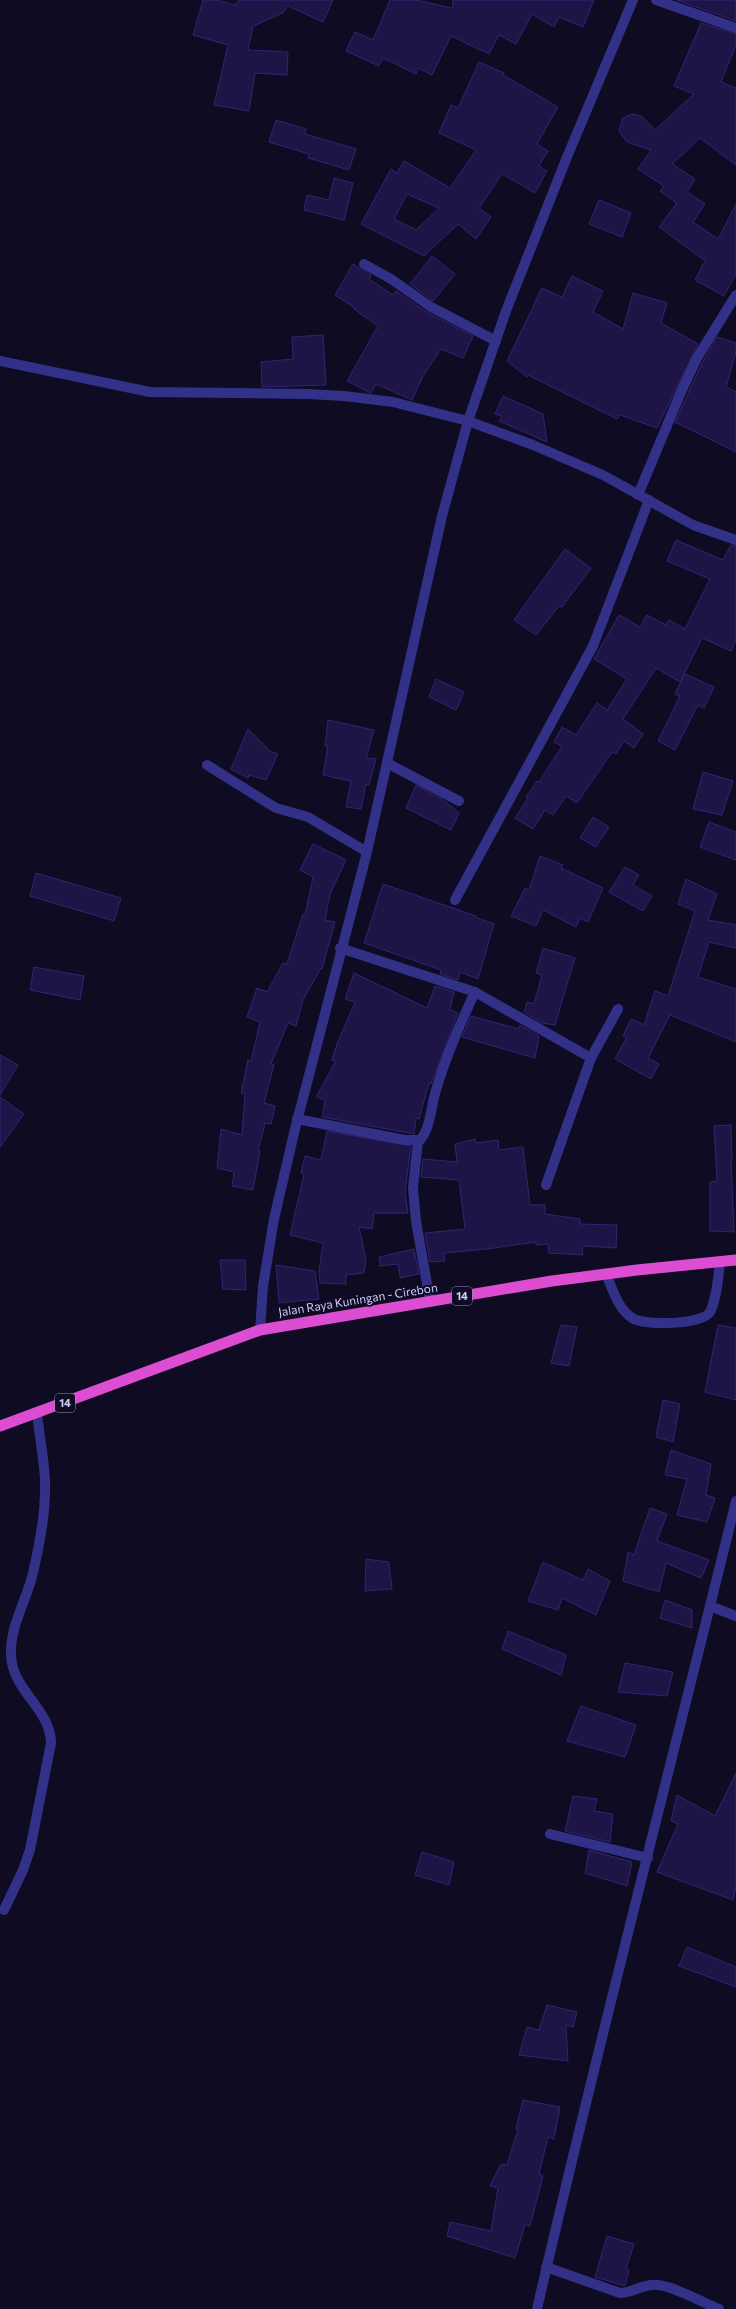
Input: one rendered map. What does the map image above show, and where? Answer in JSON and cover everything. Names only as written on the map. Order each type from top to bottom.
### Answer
[{"type":"highway","name":"Jalan Raya Kuningan - Cirebon","points":[[0,1426],[131,1379],[260,1330],[430,1301],[606,1274],[736,1260]]},
{"type":"street","points":[[260,1330],[263,1286],[274,1219],[340,948],[367,852],[442,516],[468,421],[496,342],[567,157],[633,0]]},
{"type":"street","points":[[656,0],[736,28]]},
{"type":"street","points":[[364,264],[390,279],[431,307],[496,342]]},
{"type":"street","points":[[638,495],[681,392],[697,358],[736,295]]},
{"type":"street","points":[[0,361],[150,392],[344,396],[393,402],[468,421],[534,445],[603,475],[693,525],[736,540]]},
{"type":"street","points":[[455,900],[593,646],[650,500]]},
{"type":"street","points":[[387,763],[459,801]]},
{"type":"street","points":[[207,765],[276,808],[308,818],[367,852]]},
{"type":"street","points":[[340,948],[474,992],[591,1058]]},
{"type":"street","points":[[430,1301],[416,1221],[413,1188],[418,1141],[422,1138],[436,1089],[459,1026],[474,992]]},
{"type":"street","points":[[546,1185],[591,1058],[618,1009]]},
{"type":"street","points":[[297,1120],[405,1140],[418,1141]]},
{"type":"street","points":[[606,1274],[622,1308],[631,1318],[639,1322],[649,1324],[692,1321],[704,1318],[709,1313],[714,1301],[720,1262]]},
{"type":"street","points":[[4,1910],[23,1870],[30,1850],[51,1743],[50,1726],[17,1680],[12,1670],[11,1655],[11,1642],[33,1575],[42,1535],[45,1479],[36,1413]]},
{"type":"street","points":[[537,2309],[594,2063],[648,1858],[736,1501]]},
{"type":"street","points":[[710,1606],[736,1616]]},
{"type":"street","points":[[550,1834],[648,1858]]},
{"type":"street","points":[[546,2267],[620,2292],[630,2292],[649,2285],[661,2286],[719,2309]]},
{"type":"building","points":[[203,0],[217,0],[235,5],[239,0],[333,0],[323,22],[288,6],[283,13],[253,26],[248,50],[288,52],[287,75],[255,73],[249,111],[214,105],[228,45],[193,35]]},
{"type":"building","points":[[390,0],[416,0],[452,8],[453,0],[594,0],[583,27],[559,17],[554,27],[532,14],[516,44],[499,35],[489,54],[451,36],[432,75],[418,68],[416,74],[383,58],[379,66],[346,51],[355,32],[373,40]]},
{"type":"building","points":[[676,0],[736,0],[736,21]]},
{"type":"building","points":[[701,23],[736,34],[736,45],[721,82],[736,88],[736,165],[700,138],[672,164],[695,179],[687,192],[705,204],[693,222],[718,239],[736,204],[736,274],[724,296],[695,280],[705,261],[659,227],[677,203],[660,191],[664,186],[638,169],[651,150],[627,142],[619,131],[623,118],[632,114],[641,116],[655,130],[694,94],[674,86]]},
{"type":"building","points":[[479,62],[504,73],[503,75],[558,107],[537,144],[548,151],[539,166],[547,171],[535,193],[502,174],[479,208],[491,217],[476,239],[458,224],[424,256],[361,224],[391,169],[397,173],[404,161],[450,188],[476,150],[439,133],[451,105],[458,108]],"holes":[[[407,194],[439,208],[416,230],[394,219]]]},
{"type":"building","points":[[276,120],[306,129],[305,134],[356,149],[349,170],[308,158],[309,154],[269,142]]},
{"type":"building","points":[[334,178],[353,183],[344,220],[304,210],[307,195],[329,200]]},
{"type":"building","points":[[599,200],[631,213],[622,237],[589,224]]},
{"type":"building","points":[[432,256],[455,274],[433,301],[410,284]]},
{"type":"building","points":[[353,264],[371,275],[369,279],[393,295],[396,291],[428,313],[473,336],[463,358],[441,349],[423,376],[412,400],[376,384],[371,393],[347,381],[378,326],[335,295]]},
{"type":"building","points":[[572,276],[603,291],[593,312],[623,329],[633,293],[667,303],[661,323],[698,344],[657,428],[620,415],[617,419],[528,375],[527,377],[507,361],[542,288],[562,297]]},
{"type":"building","points":[[323,335],[326,385],[262,387],[261,362],[293,359],[292,337]]},
{"type":"building","points":[[717,337],[736,343],[736,352],[726,387],[736,392],[736,452],[675,422],[703,361]]},
{"type":"building","points":[[503,396],[543,414],[547,442],[499,421],[502,416],[495,414]]},
{"type":"building","points":[[676,540],[723,560],[731,545],[736,546],[736,640],[731,651],[702,638],[680,682],[656,668],[623,719],[643,734],[634,748],[624,741],[616,754],[612,752],[577,803],[566,796],[553,815],[545,810],[533,829],[515,818],[528,798],[526,797],[537,781],[539,782],[562,746],[554,742],[562,727],[576,735],[597,703],[607,710],[627,679],[594,659],[619,615],[640,627],[647,615],[666,625],[669,620],[685,629],[710,579],[667,561]]},
{"type":"building","points":[[565,549],[591,568],[562,607],[559,606],[536,635],[514,620]]},
{"type":"building","points":[[685,674],[714,687],[704,708],[698,705],[675,750],[658,741],[680,696],[675,694]]},
{"type":"building","points":[[436,679],[464,692],[456,710],[429,697]]},
{"type":"building","points":[[328,720],[374,730],[366,758],[376,759],[369,785],[366,784],[361,809],[346,807],[351,781],[323,775],[328,746],[325,746]]},
{"type":"building","points":[[248,729],[271,752],[278,754],[266,780],[249,775],[248,778],[231,769]]},
{"type":"building","points":[[703,772],[733,781],[722,815],[693,809]]},
{"type":"building","points":[[416,785],[442,799],[459,813],[451,830],[406,808]]},
{"type":"building","points":[[593,817],[609,827],[596,847],[580,838]]},
{"type":"building","points":[[709,822],[736,832],[736,860],[700,847]]},
{"type":"building","points":[[313,844],[346,860],[330,894],[325,920],[335,922],[322,969],[321,968],[303,1000],[296,1026],[288,1023],[271,1064],[274,1065],[264,1103],[275,1106],[271,1124],[265,1123],[258,1151],[260,1151],[253,1190],[232,1186],[234,1172],[217,1168],[221,1129],[242,1135],[245,1094],[241,1093],[248,1060],[251,1061],[260,1022],[247,1017],[257,988],[267,992],[283,963],[287,964],[303,914],[305,915],[313,877],[300,870]]},
{"type":"building","points":[[540,856],[563,865],[561,868],[603,888],[588,922],[580,918],[576,927],[543,910],[536,926],[511,916],[525,888],[529,890]]},
{"type":"building","points":[[625,867],[639,875],[633,885],[652,896],[643,911],[609,892]]},
{"type":"building","points":[[36,873],[121,898],[114,921],[30,896]]},
{"type":"building","points":[[686,879],[717,894],[708,920],[736,925],[736,948],[709,942],[698,977],[736,989],[736,1042],[670,1015],[648,1058],[659,1064],[651,1079],[615,1059],[627,1037],[623,1036],[631,1019],[644,1025],[655,991],[668,996],[695,911],[678,904]]},
{"type":"building","points":[[383,884],[476,916],[475,917],[494,924],[478,979],[460,972],[458,980],[440,974],[441,970],[364,943]]},
{"type":"building","points":[[543,948],[575,958],[555,1025],[542,1023],[524,1012],[527,1002],[534,1004],[542,975],[536,973]]},
{"type":"building","points":[[34,967],[84,976],[80,1000],[30,990]]},
{"type":"building","points":[[354,973],[427,1008],[435,986],[454,992],[450,1010],[458,1013],[431,1084],[429,1083],[419,1119],[416,1118],[414,1134],[322,1117],[325,1100],[316,1097],[336,1061],[332,1060],[337,1044],[355,1002],[345,999]]},
{"type":"building","points":[[471,1016],[519,1029],[520,1025],[539,1036],[535,1058],[462,1037]]},
{"type":"building","points":[[0,1055],[18,1065],[0,1095]]},
{"type":"building","points":[[0,1097],[24,1114],[0,1147]]},
{"type":"building","points":[[731,1125],[734,1232],[710,1231],[710,1182],[717,1181],[714,1126]]},
{"type":"building","points":[[327,1131],[411,1146],[405,1192],[408,1213],[374,1213],[372,1229],[359,1227],[366,1260],[364,1273],[346,1275],[346,1284],[320,1283],[319,1272],[323,1243],[290,1235],[304,1174],[301,1173],[305,1156],[321,1160]]},
{"type":"building","points":[[475,1139],[476,1143],[498,1140],[499,1150],[523,1147],[530,1205],[545,1205],[545,1214],[580,1219],[580,1224],[617,1225],[616,1248],[582,1246],[583,1255],[549,1253],[548,1244],[536,1245],[536,1242],[444,1253],[445,1261],[430,1262],[425,1233],[465,1229],[459,1180],[421,1177],[423,1159],[457,1162],[455,1144]]},
{"type":"building","points":[[414,1249],[419,1274],[400,1278],[398,1264],[380,1266],[379,1257]]},
{"type":"building","points":[[220,1260],[245,1260],[246,1290],[223,1289]]},
{"type":"building","points":[[276,1265],[315,1271],[319,1299],[279,1303]]},
{"type":"building","points":[[561,1325],[577,1327],[569,1366],[551,1363]]},
{"type":"building","points":[[718,1325],[736,1328],[736,1400],[705,1392]]},
{"type":"building","points":[[663,1400],[680,1404],[673,1442],[656,1437]]},
{"type":"building","points":[[671,1450],[711,1464],[706,1495],[715,1498],[707,1522],[677,1515],[687,1479],[665,1475]]},
{"type":"building","points":[[650,1508],[667,1514],[657,1541],[709,1560],[701,1578],[666,1563],[659,1592],[623,1581],[628,1552],[634,1555]]},
{"type":"building","points":[[366,1559],[389,1562],[392,1589],[365,1591]]},
{"type":"building","points":[[543,1562],[583,1580],[588,1569],[610,1581],[596,1615],[562,1598],[558,1610],[528,1601]]},
{"type":"building","points":[[665,1600],[692,1610],[692,1628],[660,1618]]},
{"type":"building","points":[[508,1631],[566,1655],[561,1675],[502,1649]]},
{"type":"building","points":[[625,1663],[673,1672],[667,1696],[618,1692]]},
{"type":"building","points":[[581,1706],[636,1725],[625,1757],[567,1741]]},
{"type":"building","points":[[736,1773],[736,1886],[733,1900],[657,1872],[678,1824],[671,1821],[677,1795],[715,1816]]},
{"type":"building","points":[[573,1796],[597,1799],[594,1811],[613,1814],[610,1842],[565,1831]]},
{"type":"building","points":[[589,1850],[632,1862],[627,1886],[585,1873]]},
{"type":"building","points":[[422,1852],[454,1862],[449,1885],[415,1875]]},
{"type":"building","points":[[687,1947],[736,1967],[736,1987],[679,1966]]},
{"type":"building","points":[[547,2005],[577,2012],[573,2027],[566,2025],[568,2061],[519,2055],[527,2027],[539,2030]]},
{"type":"building","points":[[523,2100],[560,2107],[554,2139],[548,2137],[539,2174],[543,2176],[530,2226],[525,2225],[515,2258],[447,2236],[450,2222],[491,2231],[498,2188],[490,2186],[501,2164],[507,2165],[518,2129],[516,2129]]},
{"type":"building","points":[[607,2236],[634,2244],[626,2269],[629,2270],[625,2286],[595,2277]]}]
